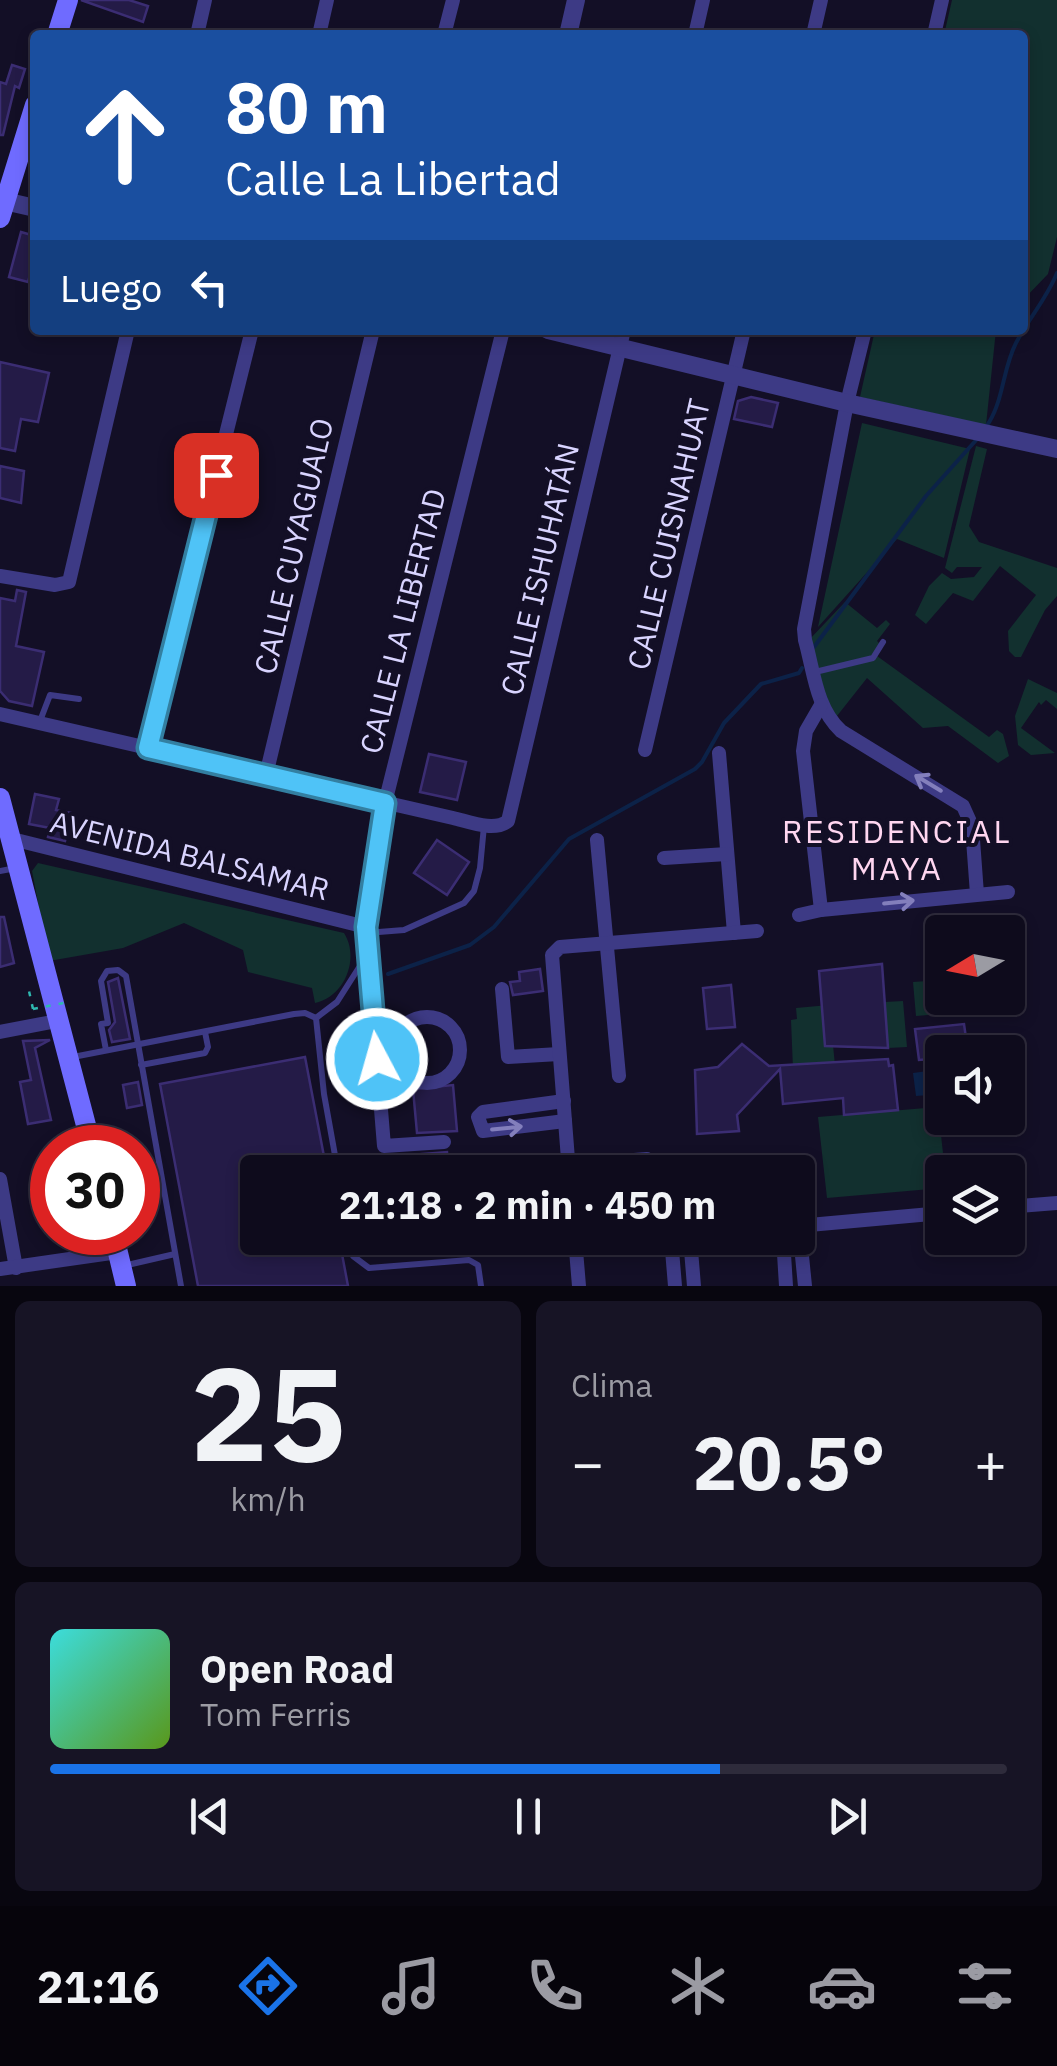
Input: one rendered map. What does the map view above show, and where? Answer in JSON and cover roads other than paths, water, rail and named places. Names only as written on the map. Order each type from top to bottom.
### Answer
[{"type":"main road","points":[[59,30],[68,0]]},
{"type":"main road","points":[[2,206],[30,120]]},
{"type":"main road","points":[[0,798],[9,869],[70,1058],[86,1125]]},
{"type":"main road","points":[[56,1020],[60,1059],[76,1125]]},
{"type":"street","points":[[198,30],[205,0]]},
{"type":"street","points":[[320,30],[327,0]]},
{"type":"street","points":[[445,30],[453,0]]},
{"type":"street","points":[[569,30],[576,0]]},
{"type":"street","points":[[696,30],[703,0]]},
{"type":"street","points":[[814,30],[821,0]]},
{"type":"street","points":[[935,30],[942,0]]},
{"type":"street","points":[[2,206],[30,208]]},
{"type":"street","points":[[0,576],[55,585],[69,582],[127,335]]},
{"type":"street","points":[[148,748],[251,335]]},
{"type":"street","name":"CALLE CUYAGUALO","points":[[266,775],[372,335]]},
{"type":"street","name":"CALLE LA LIBERTAD","points":[[444,1142],[384,1146],[366,930],[385,803],[502,335]]},
{"type":"street","points":[[589,335],[622,339],[733,376],[1057,449]]},
{"type":"street","name":"CALLE CUISNAHUAT","points":[[645,750],[743,335]]},
{"type":"street","points":[[864,335],[804,629],[821,705],[836,727],[963,806],[972,826],[977,894]]},
{"type":"street","name":"CALLE ISHUHATÁN","points":[[484,824],[499,827],[508,820],[622,339]]},
{"type":"street","points":[[821,705],[805,735],[804,750],[821,910]]},
{"type":"street","points":[[0,714],[484,824]]},
{"type":"street","points":[[805,735],[836,727]]},
{"type":"street","points":[[719,754],[734,933]]},
{"type":"street","name":"AVENIDA BALSAMAR","points":[[5,838],[366,930]]},
{"type":"street","points":[[597,840],[619,1076]]},
{"type":"street","points":[[664,858],[727,854]]},
{"type":"street","points":[[799,915],[1008,892]]},
{"type":"street","points":[[568,1155],[552,955],[560,947],[757,932]]},
{"type":"street","points":[[502,989],[508,1056],[559,1054]]},
{"type":"street","points":[[424,1017],[444,1022],[458,1038],[460,1049],[453,1070],[436,1082],[414,1080],[404,1074],[394,1057],[398,1034],[424,1017]]},
{"type":"street","points":[[0,1032],[56,1020]]},
{"type":"street","points":[[377,1059],[394,1057]]},
{"type":"street","points":[[564,1101],[483,1112],[478,1117],[482,1130],[565,1122]]},
{"type":"street","points":[[0,1179],[8,1268],[116,1263]]},
{"type":"street","points":[[1025,1206],[1057,1203]]},
{"type":"street","points":[[815,1224],[925,1215]]},
{"type":"street","points":[[576,1255],[579,1286]]},
{"type":"street","points":[[670,1255],[675,1286]]},
{"type":"street","points":[[691,1255],[694,1286]]},
{"type":"street","points":[[783,1255],[786,1286]]},
{"type":"street","points":[[801,1255],[805,1286]]},
{"type":"lane","points":[[814,672],[873,658],[883,642]]},
{"type":"lane","points":[[40,722],[50,695],[79,699]]},
{"type":"lane","points":[[366,930],[404,930],[464,902],[474,891],[480,868],[484,824]]},
{"type":"lane","points":[[316,1018],[336,1002],[367,955]]},
{"type":"lane","points":[[106,1050],[101,1024],[108,1023],[101,981],[112,970],[126,976],[181,1286]]},
{"type":"lane","points":[[70,1058],[294,1014],[316,1018]]},
{"type":"lane","points":[[316,1018],[335,1155]]},
{"type":"lane","points":[[141,1066],[204,1053],[208,1047],[205,1032]]},
{"type":"lane","points":[[116,1263],[175,1254]]},
{"type":"lane","points":[[353,1255],[369,1268],[469,1260],[478,1264],[480,1286]]},
{"type":"water","points":[[925,1071],[925,1095],[916,1096],[913,1073]]},
{"type":"waterway","points":[[1028,324],[1057,273]]},
{"type":"waterway","points":[[986,427],[1021,335]]},
{"type":"waterway","points":[[814,647],[926,496],[978,438]]},
{"type":"waterway","points":[[388,974],[470,945],[494,927],[569,839],[695,769],[724,723],[761,684],[799,673],[802,668]]},
{"type":"district","name":"RESIDENCIAL MAYA","points":[[897,850]]}]
